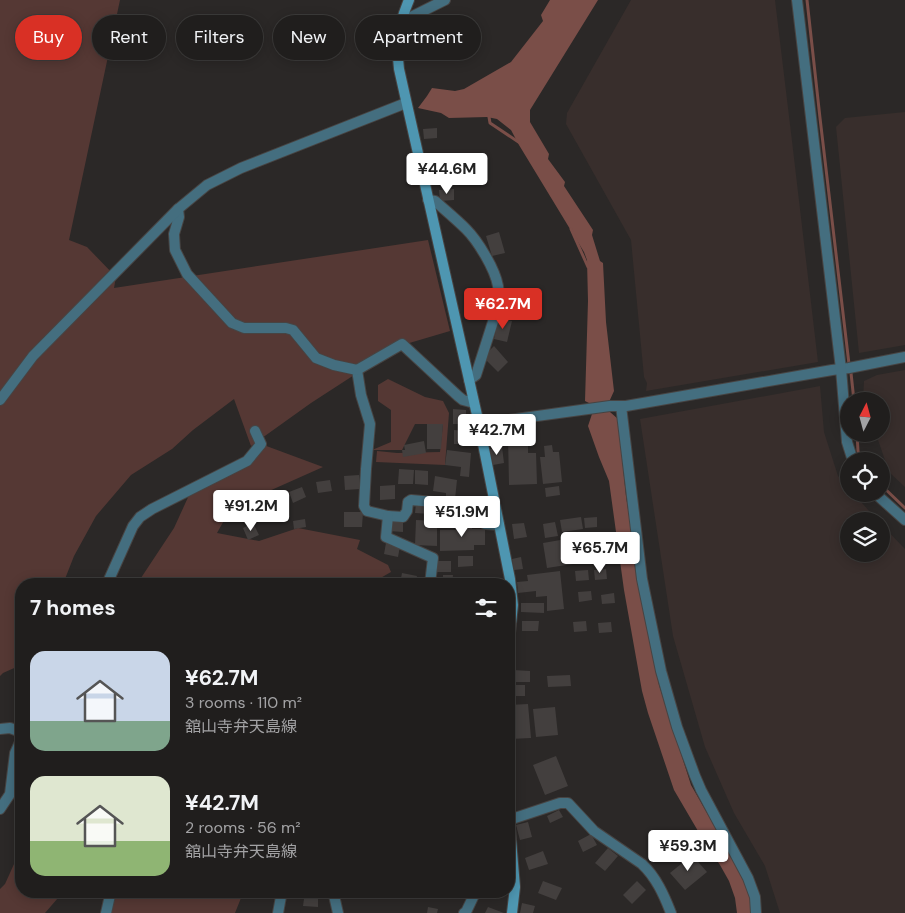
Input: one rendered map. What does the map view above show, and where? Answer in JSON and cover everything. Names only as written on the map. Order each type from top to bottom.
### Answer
[{"type":"main road","points":[[404,15],[409,0]]},
{"type":"main road","points":[[399,60],[406,103],[479,424],[509,578]]},
{"type":"main road","points":[[512,913],[514,898]]},
{"type":"street","points":[[415,15],[445,0]]},
{"type":"street","points":[[797,0],[841,369],[847,442],[850,452]]},
{"type":"street","points":[[0,400],[34,356],[178,209],[208,185],[241,168],[406,103]]},
{"type":"street","points":[[428,200],[434,201],[467,230],[483,252],[498,285],[499,299],[496,312],[476,375],[469,380]]},
{"type":"street","points":[[178,209],[179,217],[174,234],[175,250],[187,274],[232,324],[244,328],[286,328],[293,330],[316,358],[334,365],[357,370],[402,344],[458,396],[474,403]]},
{"type":"street","points":[[479,424],[621,406],[905,357]]},
{"type":"street","points":[[357,370],[361,395],[370,424],[364,506],[367,511],[388,516],[403,516],[407,511],[408,502],[411,500],[469,505],[485,524],[499,524]]},
{"type":"street","points":[[621,406],[642,579],[661,671],[677,727],[695,776],[748,878],[754,897],[756,913]]},
{"type":"street","points":[[110,578],[133,526],[140,517],[152,509],[247,461],[261,444],[255,431]]},
{"type":"street","points":[[885,502],[905,520]]},
{"type":"street","points":[[388,516],[386,537],[433,558],[431,578]]},
{"type":"street","points":[[0,729],[10,728],[15,730]]},
{"type":"street","points":[[0,809],[10,794],[15,753]]},
{"type":"street","points":[[515,816],[564,802],[568,804],[594,831],[648,870],[657,883],[671,913]]},
{"type":"street","points":[[106,913],[110,898]]},
{"type":"street","points":[[278,913],[281,898]]},
{"type":"street","points":[[335,898],[338,913]]},
{"type":"street","points":[[464,913],[473,898]]},
{"type":"shaded area","points":[[0,0],[120,0],[117,15],[92,15],[92,60],[107,60],[69,240],[87,247],[116,277],[114,288],[428,240],[450,331],[402,344],[311,403],[251,446],[234,399],[193,430],[172,449],[131,475],[96,516],[74,556],[65,578],[15,578],[15,668],[0,676]]},
{"type":"shaded area","points":[[550,0],[598,0],[530,110],[530,122],[549,154],[548,159],[565,182],[564,186],[593,230],[592,235],[600,261],[603,263],[606,322],[614,391],[609,402],[610,412],[618,419],[626,496],[644,614],[659,685],[691,785],[744,878],[750,896],[752,913],[737,913],[735,898],[729,881],[674,790],[642,691],[624,590],[609,481],[588,426],[592,414],[591,404],[585,401],[588,301],[587,260],[584,252],[511,130],[497,119],[487,117],[449,118],[441,113],[418,108],[432,88],[455,91],[464,89],[511,62],[543,21],[541,15]]},
{"type":"shaded area","points":[[631,0],[775,0],[818,362],[646,391],[647,383],[644,377],[631,240],[566,124],[567,113]]},
{"type":"shaded area","points":[[905,112],[905,345],[859,353],[836,127],[845,118]]},
{"type":"shaded area","points":[[905,370],[905,487],[890,473],[890,452],[882,452],[879,442],[890,442],[890,392],[863,392],[864,381],[877,375]]},
{"type":"shaded area","points":[[388,379],[425,397],[443,401],[449,413],[445,465],[376,462],[377,451],[397,453],[440,452],[443,424],[415,424],[402,450],[372,450],[391,442],[391,410],[378,401],[378,385]]},
{"type":"shaded area","points":[[820,386],[824,432],[840,478],[840,502],[861,502],[870,512],[840,512],[840,562],[890,562],[890,533],[905,549],[905,913],[780,913],[765,866],[734,813],[705,747],[673,636],[640,419]]},
{"type":"shaded area","points":[[261,444],[323,467],[231,508],[217,533],[259,541],[298,528],[360,540],[357,549],[388,565],[391,572],[380,578],[141,578],[174,528],[190,493],[227,476]]},
{"type":"shaded area","points":[[15,862],[15,898],[58,898],[45,913],[0,913],[0,889],[5,884]]},
{"type":"shaded area","points":[[113,898],[241,898],[235,913],[107,913]]},
{"type":"building","points":[[437,128],[437,138],[424,139],[423,129]]},
{"type":"building","points":[[433,161],[445,163],[444,171],[431,169]]},
{"type":"building","points":[[454,189],[454,200],[440,201],[439,190]]},
{"type":"building","points":[[499,232],[505,253],[492,256],[486,236]]},
{"type":"building","points":[[499,318],[512,321],[507,342],[494,339]]},
{"type":"building","points":[[494,346],[508,362],[498,372],[483,357]]},
{"type":"building","points":[[453,409],[466,410],[466,424],[453,424]]},
{"type":"building","points":[[427,424],[443,424],[441,449],[427,449]]},
{"type":"building","points":[[487,427],[500,428],[501,442],[488,442]]},
{"type":"building","points":[[454,430],[466,431],[467,444],[454,444]]},
{"type":"building","points":[[508,436],[520,436],[520,443],[528,443],[528,453],[536,453],[537,484],[509,485]]},
{"type":"building","points":[[424,441],[426,453],[403,457],[402,450],[405,450],[404,445]]},
{"type":"building","points":[[552,445],[553,452],[559,452],[562,482],[543,484],[540,457],[545,457],[544,446]]},
{"type":"building","points":[[502,447],[504,463],[493,465],[490,449]]},
{"type":"building","points":[[447,450],[471,453],[469,477],[460,476],[461,467],[445,465]]},
{"type":"building","points":[[399,469],[414,470],[413,484],[398,484]]},
{"type":"building","points":[[415,470],[428,471],[428,485],[415,484]]},
{"type":"building","points":[[359,475],[360,489],[345,490],[344,476]]},
{"type":"building","points":[[435,476],[457,480],[455,499],[446,497],[446,493],[433,491]]},
{"type":"building","points":[[330,480],[332,491],[318,493],[316,482]]},
{"type":"building","points":[[395,485],[395,499],[380,500],[380,486]]},
{"type":"building","points":[[559,486],[560,495],[546,497],[545,488]]},
{"type":"building","points":[[302,487],[306,497],[293,503],[289,492]]},
{"type":"building","points":[[280,493],[284,504],[270,509],[266,499]]},
{"type":"building","points":[[416,503],[440,505],[439,511],[431,511],[431,514],[415,513]]},
{"type":"building","points":[[344,512],[363,512],[362,527],[344,527]]},
{"type":"building","points":[[581,517],[583,529],[562,532],[560,520]]},
{"type":"building","points":[[597,517],[597,527],[585,528],[584,518]]},
{"type":"building","points":[[305,519],[306,527],[294,529],[293,521]]},
{"type":"building","points":[[416,520],[437,521],[437,546],[415,545]]},
{"type":"building","points":[[390,521],[403,522],[403,532],[389,531]]},
{"type":"building","points":[[555,522],[558,536],[545,538],[543,524]]},
{"type":"building","points":[[253,523],[259,535],[248,540],[243,528]]},
{"type":"building","points":[[456,523],[472,523],[472,529],[485,529],[485,545],[474,545],[474,550],[440,551],[440,530],[456,530]]},
{"type":"building","points":[[524,523],[527,537],[514,539],[512,524]]},
{"type":"building","points":[[595,534],[599,560],[547,568],[543,543]]},
{"type":"building","points":[[386,543],[400,546],[398,557],[384,554]]},
{"type":"building","points":[[458,556],[473,556],[473,566],[458,567]]},
{"type":"building","points":[[521,557],[523,569],[514,570],[512,559]]},
{"type":"building","points":[[437,561],[451,561],[451,572],[436,572]]},
{"type":"building","points":[[606,569],[607,579],[595,580],[594,570]]},
{"type":"building","points":[[588,570],[589,580],[576,581],[575,571]]},
{"type":"building","points":[[560,571],[564,609],[547,611],[547,596],[536,597],[536,591],[518,593],[517,582],[528,581],[527,575]]},
{"type":"building","points":[[402,573],[417,576],[416,578],[401,578]]},
{"type":"building","points":[[443,575],[453,575],[453,578],[443,578]]},
{"type":"building","points":[[591,591],[592,600],[579,602],[578,592]]},
{"type":"building","points":[[614,593],[615,603],[602,604],[601,595]]},
{"type":"building","points":[[521,603],[544,603],[544,613],[521,612]]},
{"type":"building","points":[[522,621],[539,621],[538,631],[522,631]]},
{"type":"building","points":[[586,621],[587,631],[574,632],[573,622]]},
{"type":"building","points":[[611,622],[612,632],[599,633],[598,623]]},
{"type":"building","points":[[515,670],[530,671],[530,682],[515,682]]},
{"type":"building","points":[[570,675],[571,686],[548,687],[547,676]]},
{"type":"building","points":[[515,685],[525,685],[525,696],[515,696]]},
{"type":"building","points":[[528,704],[531,738],[515,739],[515,705]]},
{"type":"building","points":[[555,707],[558,735],[536,737],[533,709]]},
{"type":"building","points":[[556,756],[568,786],[545,795],[533,765]]},
{"type":"building","points":[[559,810],[563,817],[550,823],[547,816]]},
{"type":"building","points":[[528,822],[532,837],[520,840],[516,825]]},
{"type":"building","points":[[591,834],[597,845],[583,852],[578,841]]},
{"type":"building","points":[[608,848],[618,856],[605,871],[595,863]]},
{"type":"building","points":[[543,851],[548,864],[529,870],[525,858]]},
{"type":"building","points":[[692,855],[707,872],[685,890],[670,873]]},
{"type":"building","points":[[543,881],[562,888],[556,900],[538,893]]},
{"type":"building","points":[[637,881],[646,890],[632,904],[623,895]]},
{"type":"building","points":[[304,899],[318,899],[318,907],[303,906]]},
{"type":"building","points":[[522,903],[535,906],[533,913],[520,913]]},
{"type":"building","points":[[428,907],[438,909],[437,913],[427,913]]},
{"type":"building","points":[[488,907],[504,913],[485,913]]},
{"type":"waterway","points":[[807,0],[849,364]]},
{"type":"waterway","points":[[491,115],[489,117],[490,123],[520,143]]},
{"type":"waterway","points":[[571,229],[588,267]]},
{"type":"waterway","points":[[851,373],[853,392]]},
{"type":"waterway","points":[[857,442],[858,452]]},
{"type":"waterway","points":[[890,494],[905,508]]}]
